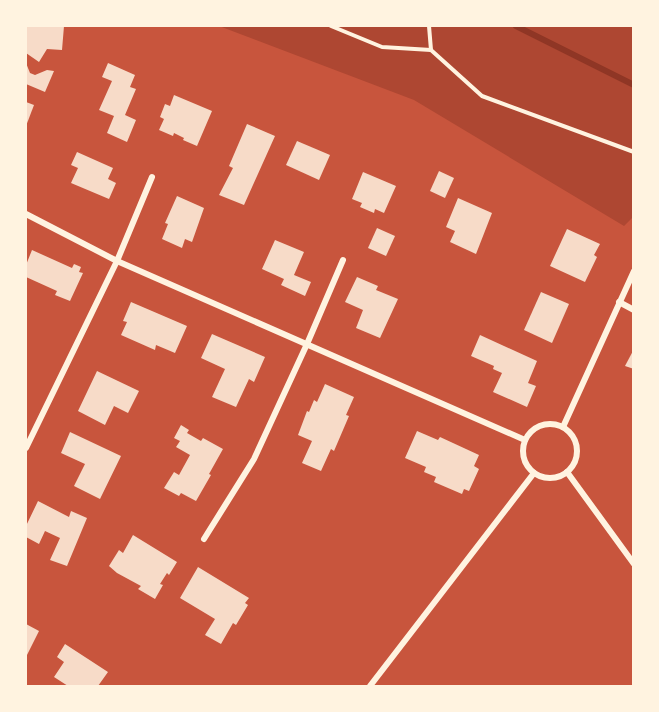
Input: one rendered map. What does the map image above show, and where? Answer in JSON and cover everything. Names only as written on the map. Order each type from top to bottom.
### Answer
[{"type":"street","points":[[26,448],[117,261],[152,177]]},
{"type":"street","points":[[26,214],[117,261],[525,440]]},
{"type":"street","points":[[204,538],[254,459],[343,260]]},
{"type":"street","points":[[563,427],[633,271]]},
{"type":"street","points":[[619,302],[633,310]]},
{"type":"street","points":[[548,424],[563,427],[574,438],[577,449],[576,459],[567,472],[552,478],[534,473],[526,463],[523,453],[525,440],[529,433],[548,424]]},
{"type":"street","points":[[567,472],[633,564]]},
{"type":"street","points":[[370,687],[534,473]]},
{"type":"path","points":[[331,26],[382,47],[431,50],[482,96],[633,152]]},
{"type":"path","points":[[429,26],[431,50]]},
{"type":"shaded area","points":[[219,26],[633,26],[633,217],[624,226],[414,100]]},
{"type":"building","points":[[26,26],[64,26],[62,50],[47,49],[39,62],[26,53]]},
{"type":"building","points":[[26,63],[30,73],[35,75],[47,70],[54,71],[45,92],[26,84]]},
{"type":"building","points":[[108,63],[135,75],[130,87],[136,89],[125,115],[136,120],[127,142],[107,133],[114,116],[99,110],[112,81],[102,77]]},
{"type":"building","points":[[174,95],[212,111],[197,146],[174,133],[173,136],[159,130],[164,119],[160,117],[165,104],[170,106]]},
{"type":"building","points":[[26,102],[34,105],[26,126]]},
{"type":"building","points":[[247,124],[275,136],[244,205],[219,195],[233,168],[229,166]]},
{"type":"building","points":[[297,141],[330,155],[319,180],[286,165]]},
{"type":"building","points":[[77,152],[113,168],[108,179],[116,183],[109,199],[71,183],[78,168],[71,165]]},
{"type":"building","points":[[439,171],[454,178],[445,198],[430,191]]},
{"type":"building","points":[[363,172],[396,186],[384,213],[375,209],[374,213],[360,207],[362,203],[352,199]]},
{"type":"building","points":[[177,196],[204,208],[192,242],[185,239],[182,248],[162,239],[168,224],[165,223]]},
{"type":"building","points":[[458,198],[492,213],[476,254],[450,242],[455,231],[446,227]]},
{"type":"building","points":[[377,228],[395,236],[386,256],[368,248]]},
{"type":"building","points":[[567,229],[600,244],[594,255],[597,257],[585,282],[550,266]]},
{"type":"building","points":[[275,240],[304,252],[294,275],[311,282],[305,296],[281,285],[284,279],[262,269]]},
{"type":"building","points":[[32,250],[72,268],[74,264],[81,267],[79,272],[83,273],[70,301],[55,295],[57,291],[26,277],[26,265]]},
{"type":"building","points":[[357,277],[378,286],[376,290],[398,299],[380,338],[356,328],[363,310],[345,302]]},
{"type":"building","points":[[541,292],[569,304],[552,343],[524,330]]},
{"type":"building","points":[[131,302],[187,326],[175,353],[156,345],[155,350],[121,335],[127,322],[123,321]]},
{"type":"building","points":[[212,334],[265,357],[254,382],[249,379],[236,407],[212,397],[225,369],[201,358]]},
{"type":"building","points":[[480,335],[537,361],[528,383],[536,386],[527,407],[493,392],[502,373],[493,369],[494,366],[471,356]]},
{"type":"building","points":[[634,349],[634,369],[625,366]]},
{"type":"building","points":[[97,371],[139,391],[128,413],[114,406],[105,425],[78,411]]},
{"type":"building","points":[[325,384],[354,397],[346,415],[349,416],[334,451],[331,449],[321,471],[302,463],[312,441],[298,435],[307,411],[309,412],[314,400],[317,402]]},
{"type":"building","points":[[181,425],[189,430],[187,433],[201,441],[203,438],[223,449],[196,501],[164,488],[174,472],[179,475],[190,455],[176,447],[180,441],[174,438]]},
{"type":"building","points":[[417,431],[438,440],[440,437],[479,455],[474,466],[479,469],[469,491],[464,489],[462,494],[434,482],[436,477],[424,472],[426,467],[405,458]]},
{"type":"building","points":[[70,432],[121,456],[100,499],[74,486],[85,464],[61,453]]},
{"type":"building","points":[[38,501],[69,517],[71,511],[87,518],[67,566],[50,560],[60,538],[45,531],[39,544],[26,537],[26,526]]},
{"type":"building","points":[[133,535],[177,562],[160,584],[163,585],[155,599],[138,589],[141,586],[109,566],[119,550],[123,553]]},
{"type":"building","points":[[198,567],[249,598],[245,603],[248,605],[236,625],[233,623],[221,644],[205,635],[215,619],[180,598]]},
{"type":"building","points":[[26,624],[39,631],[26,657]]},
{"type":"building","points":[[65,644],[108,672],[98,686],[68,686],[54,677],[64,662],[57,657]]},
{"type":"waterway","points":[[516,26],[634,85]]}]
